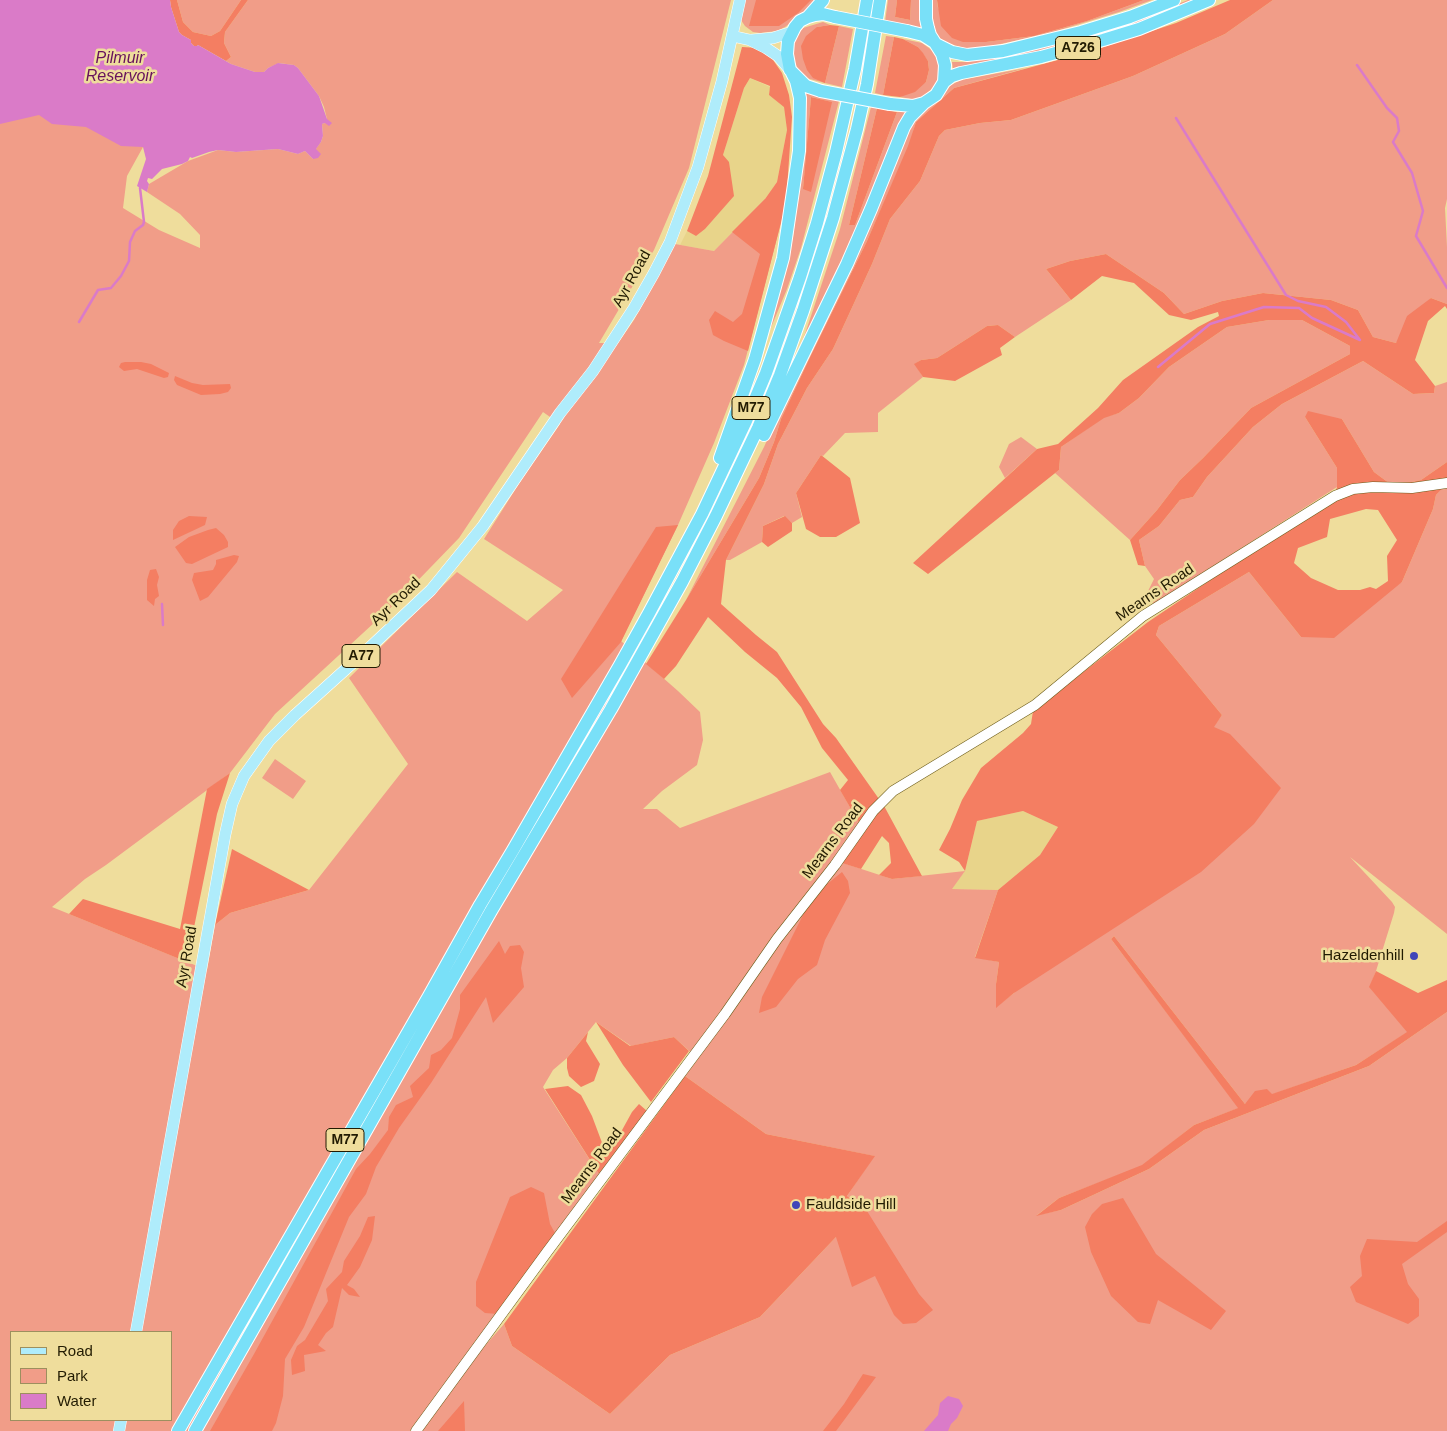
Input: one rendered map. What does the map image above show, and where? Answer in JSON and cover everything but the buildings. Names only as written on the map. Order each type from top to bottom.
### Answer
[{"type":"highway","points":[[677,562],[726,444],[766,324],[783,258],[799,151],[800,98],[796,81],[787,60],[787,48],[792,32],[800,21],[808,17],[823,0]]},
{"type":"highway","name":"M77","points":[[178,1431],[620,665],[702,514],[766,374],[817,223],[855,69],[867,0]]},
{"type":"highway","name":"M77","points":[[195,1431],[491,911],[611,709],[682,582],[716,516],[754,436],[780,375],[833,218],[867,84],[880,0]]},
{"type":"highway","points":[[926,0],[926,19],[930,35],[942,54],[945,65],[944,82]]},
{"type":"highway","name":"A726","points":[[808,17],[823,14],[907,31],[923,35],[958,54],[967,55],[988,54],[1044,42],[1130,17],[1174,0]]},
{"type":"highway","name":"A726","points":[[924,103],[936,95],[944,82],[952,76],[1041,57],[1103,40],[1139,29],[1209,0]]},
{"type":"highway","points":[[791,71],[806,86],[821,91],[890,104],[913,106],[924,103]]},
{"type":"highway","points":[[643,652],[679,597],[729,507],[847,264],[904,128],[910,117],[924,103]]},
{"type":"main road","name":"Ayr Road","points":[[136,1331],[225,835],[232,804],[244,776],[275,734],[431,590],[483,526],[560,413],[593,371],[629,316],[662,258],[689,194],[709,132],[740,0]]},
{"type":"main road","points":[[750,40],[773,38],[792,32]]},
{"type":"main road","points":[[732,36],[750,40],[771,51],[791,71]]},
{"type":"street","name":"Mearns Road","points":[[416,1431],[725,1014],[777,939],[835,865],[873,811],[893,791],[1035,705],[1143,616],[1335,496],[1353,489],[1373,486],[1412,488],[1447,483]]},
{"type":"shaded area","points":[[170,0],[177,0],[183,22],[193,32],[211,36],[220,31],[241,0],[248,0],[225,32],[224,43],[231,57],[226,61],[198,45],[194,46],[191,40],[182,35],[179,32]]},
{"type":"shaded area","points":[[756,0],[811,0],[798,13],[779,26],[749,26]]},
{"type":"shaded area","points":[[897,0],[911,0],[910,20],[895,17]]},
{"type":"shaded area","points":[[937,0],[1144,0],[1087,21],[1034,36],[986,42],[963,42],[952,38],[941,26]]},
{"type":"shaded area","points":[[1230,0],[1273,0],[1225,34],[1133,76],[1011,120],[980,123],[945,130],[939,136],[920,181],[890,219],[872,264],[833,349],[807,388],[778,444],[764,484],[726,560],[721,604],[777,652],[823,724],[836,738],[879,799],[859,823],[840,790],[848,780],[822,748],[801,707],[777,678],[745,652],[708,617],[676,666],[664,679],[646,664],[759,478],[781,419],[867,241],[908,146],[916,122],[954,88],[1095,50],[1176,23]]},
{"type":"shaded area","points":[[839,26],[825,83],[813,78],[807,70],[801,46],[806,36],[817,27]]},
{"type":"shaded area","points":[[894,37],[903,39],[918,47],[928,61],[929,70],[926,82],[915,92],[900,97],[883,95]]},
{"type":"shaded area","points":[[742,47],[759,48],[771,57],[782,73],[789,95],[792,117],[786,203],[748,351],[713,335],[709,320],[715,311],[733,322],[742,314],[760,254],[732,232],[765,199],[777,182],[787,130],[784,107],[769,95],[770,86],[750,78],[744,88],[723,155],[729,162],[734,196],[705,229],[696,236],[687,231],[708,176]]},
{"type":"shaded area","points":[[750,78],[770,87],[769,95],[784,106],[787,130],[777,182],[765,199],[714,251],[680,245],[687,231],[696,236],[705,229],[733,196],[723,155],[744,88]]},
{"type":"shaded area","points":[[811,97],[832,102],[811,192],[803,189]]},
{"type":"shaded area","points":[[877,108],[897,112],[855,225],[849,225]]},
{"type":"shaded area","points":[[1106,254],[1164,293],[1184,314],[1222,301],[1263,293],[1331,300],[1358,310],[1373,337],[1396,343],[1407,316],[1431,298],[1447,304],[1447,309],[1445,306],[1428,321],[1415,360],[1435,386],[1434,393],[1413,394],[1363,361],[1282,404],[1253,427],[1207,477],[1193,497],[1180,500],[1159,526],[1139,540],[1145,566],[1138,565],[1130,540],[1157,510],[1180,480],[1251,408],[1350,354],[1350,346],[1302,320],[1269,320],[1227,327],[1169,367],[1139,398],[1119,413],[1104,418],[1061,447],[1059,470],[928,574],[913,563],[1037,449],[1058,444],[1098,408],[1123,380],[1198,327],[1219,316],[1218,312],[1191,320],[1169,315],[1134,283],[1102,276],[1071,300],[1046,269],[1070,261]]},
{"type":"shaded area","points":[[998,325],[1015,337],[1000,348],[1002,355],[955,381],[923,377],[914,364],[921,360],[937,358],[987,326]]},
{"type":"shaded area","points":[[121,363],[151,364],[169,373],[168,377],[164,378],[137,369],[124,371],[119,367]]},
{"type":"shaded area","points":[[175,376],[203,385],[230,384],[231,388],[228,392],[220,394],[201,395],[177,385],[174,380]]},
{"type":"shaded area","points":[[1308,411],[1342,419],[1374,472],[1393,486],[1421,480],[1447,462],[1447,483],[1436,495],[1433,509],[1402,582],[1334,638],[1301,637],[1249,572],[1159,626],[1156,635],[1222,715],[1214,727],[1230,734],[1281,788],[1254,824],[1201,872],[1014,993],[996,1008],[996,984],[999,962],[975,958],[998,890],[1040,855],[1058,827],[1023,811],[977,821],[965,871],[959,862],[939,850],[962,800],[981,768],[1031,724],[1033,711],[1148,622],[1246,556],[1333,501],[1337,487],[1337,468],[1305,417]],"holes":[[[1366,509],[1378,510],[1397,540],[1387,556],[1388,581],[1376,589],[1370,587],[1360,590],[1338,590],[1311,578],[1294,563],[1298,548],[1327,537],[1330,519]]]},
{"type":"shaded area","points":[[821,455],[850,478],[860,523],[836,537],[820,537],[806,529],[796,493]]},
{"type":"shaded area","points":[[189,516],[207,517],[205,525],[173,540],[173,530],[179,521]]},
{"type":"shaded area","points":[[785,516],[792,523],[792,531],[768,547],[762,542],[763,526]]},
{"type":"shaded area","points":[[678,525],[621,642],[572,698],[561,679],[656,527]]},
{"type":"shaded area","points":[[216,528],[224,535],[228,542],[228,547],[192,564],[186,563],[175,547],[189,537]]},
{"type":"shaded area","points":[[234,555],[239,556],[237,562],[208,597],[200,601],[192,580],[194,573],[213,570],[216,560]]},
{"type":"shaded area","points":[[156,569],[159,577],[157,585],[159,596],[155,599],[154,606],[147,600],[147,580],[150,570]]},
{"type":"shaded area","points":[[230,773],[217,814],[187,962],[69,914],[83,899],[180,929],[207,789]]},
{"type":"shaded area","points":[[883,804],[922,876],[892,879],[879,875],[891,863],[889,843],[882,836],[861,869],[842,863]]},
{"type":"shaded area","points":[[1023,811],[1058,827],[1040,855],[998,890],[951,889],[965,871],[977,821]]},
{"type":"shaded area","points":[[232,849],[309,890],[230,913],[215,925]]},
{"type":"shaded area","points":[[842,872],[848,881],[850,893],[825,940],[817,965],[798,979],[776,1007],[759,1013],[762,997],[806,909],[826,885]]},
{"type":"shaded area","points":[[1114,936],[1245,1104],[1255,1091],[1267,1089],[1272,1094],[1356,1065],[1407,1032],[1369,987],[1376,971],[1418,993],[1447,980],[1447,1012],[1369,1066],[1204,1130],[1149,1169],[1061,1210],[1036,1216],[1059,1198],[1142,1165],[1194,1125],[1238,1108],[1111,939]]},
{"type":"shaded area","points":[[499,941],[505,954],[510,946],[520,945],[524,952],[521,968],[524,987],[493,1023],[486,997],[431,1083],[399,1128],[376,1167],[366,1194],[349,1217],[304,1327],[285,1359],[283,1396],[272,1431],[210,1431],[356,1169],[388,1130],[389,1117],[396,1105],[413,1097],[410,1086],[429,1068],[431,1055],[441,1050],[452,1038],[460,1009],[460,995]]},
{"type":"shaded area","points":[[596,1022],[630,1046],[674,1037],[689,1051],[651,1102],[623,1065]]},
{"type":"shaded area","points":[[588,1032],[586,1041],[600,1064],[594,1081],[581,1087],[569,1076],[567,1058]]},
{"type":"shaded area","points":[[685,1076],[766,1134],[875,1156],[847,1196],[867,1211],[919,1294],[933,1310],[916,1323],[903,1324],[894,1315],[875,1276],[852,1287],[836,1237],[760,1317],[670,1355],[610,1414],[512,1346],[504,1324]]},
{"type":"shaded area","points":[[568,1086],[581,1095],[592,1116],[604,1148],[616,1141],[632,1112],[639,1104],[647,1111],[599,1174],[545,1089]]},
{"type":"shaded area","points":[[531,1187],[544,1193],[550,1224],[555,1233],[498,1314],[485,1313],[476,1306],[476,1282],[510,1197]]},
{"type":"shaded area","points":[[1123,1198],[1156,1254],[1226,1311],[1211,1330],[1158,1300],[1150,1324],[1138,1322],[1111,1296],[1091,1252],[1085,1227],[1092,1214],[1102,1204]]},
{"type":"shaded area","points":[[375,1216],[372,1240],[360,1267],[347,1285],[354,1289],[360,1297],[349,1295],[342,1288],[333,1327],[326,1333],[318,1345],[326,1351],[304,1355],[305,1371],[292,1375],[291,1360],[297,1346],[305,1340],[328,1301],[326,1289],[342,1272],[344,1261],[360,1236],[368,1217]]},
{"type":"shaded area","points":[[1447,1221],[1447,1232],[1402,1264],[1408,1284],[1419,1299],[1419,1316],[1408,1324],[1356,1302],[1350,1287],[1362,1276],[1360,1256],[1367,1239],[1417,1242]]},
{"type":"shaded area","points":[[863,1374],[876,1377],[836,1431],[823,1431],[844,1404]]},
{"type":"shaded area","points":[[464,1401],[465,1431],[438,1431]]},
{"type":"green space","points":[[0,0],[143,147],[127,176],[123,208],[159,230],[200,248],[200,235],[180,214],[147,192],[149,184],[188,161],[218,150],[236,152],[278,149],[298,154],[305,151],[313,159],[315,150],[323,136],[322,124],[327,119],[319,96],[294,65],[279,63],[264,72],[255,72],[226,61],[231,57],[224,43],[225,32],[248,0],[731,0],[689,168],[654,250],[599,343],[618,343],[634,320],[675,244],[714,251],[765,199],[786,203],[744,365],[714,443],[678,525],[621,641],[700,712],[703,740],[697,765],[662,791],[643,809],[657,809],[680,828],[830,772],[859,823],[866,829],[843,863],[892,879],[965,871],[952,889],[998,890],[975,957],[999,962],[996,984],[996,1007],[1014,993],[1222,715],[1156,635],[1159,626],[1249,572],[1301,637],[1402,582],[1433,509],[1436,495],[1441,489],[1447,488],[1447,934],[1350,857],[1395,907],[1370,987],[1408,1032],[1356,1065],[1245,1104],[1114,936],[1111,939],[1239,1108],[1194,1125],[1142,1166],[1059,1198],[1037,1215],[1061,1210],[1149,1169],[1204,1130],[1369,1066],[1447,1012],[1447,1431],[421,1431],[475,1357],[504,1324],[512,1346],[610,1414],[670,1355],[760,1317],[836,1237],[867,1211],[847,1196],[874,1156],[766,1134],[685,1076],[698,1059],[674,1037],[631,1046],[596,1022],[567,1058],[553,1070],[543,1087],[599,1174],[498,1314],[410,1431],[0,1431]],"holes":[[[543,412],[560,424],[484,539],[563,590],[527,621],[457,572],[349,678],[408,764],[309,890],[230,913],[215,925],[207,970],[52,907],[85,879],[230,773],[275,714],[400,599],[459,538]]]},
{"type":"green space","points":[[177,0],[241,0],[220,31],[211,36],[193,32],[183,22]]},
{"type":"green space","points":[[744,0],[815,0],[804,13],[785,27],[777,31],[760,33],[753,32],[741,20]]},
{"type":"green space","points":[[888,0],[897,0],[895,17],[910,20],[911,0],[919,0],[921,29],[885,22]]},
{"type":"green space","points":[[931,0],[937,0],[938,8],[986,42],[1034,36],[1087,21],[1144,0],[1152,0],[1050,33],[987,47],[968,49],[950,44],[942,40],[935,33],[932,25]]},
{"type":"green space","points":[[1188,0],[1195,0],[1096,38],[1034,53],[953,69],[952,62],[965,62],[1045,47],[1093,34]]},
{"type":"green space","points":[[1273,0],[1447,0],[1447,199],[1445,208],[1447,304],[1431,298],[1396,343],[1373,337],[1358,310],[1331,300],[1263,293],[1222,301],[1184,314],[1164,293],[1106,254],[1070,261],[1046,269],[1071,300],[1015,337],[998,325],[987,326],[937,358],[921,360],[915,364],[923,377],[878,413],[878,432],[845,433],[823,456],[821,455],[796,493],[802,517],[792,523],[784,516],[763,526],[762,542],[730,560],[726,560],[764,484],[778,444],[807,388],[833,349],[872,264],[890,219],[920,181],[939,136],[945,130],[980,123],[1011,120],[1133,76],[1225,34]]},
{"type":"green space","points":[[823,22],[830,25],[817,27],[825,83],[806,78],[799,71],[793,59],[793,44],[796,36],[803,28]]},
{"type":"green space","points":[[839,26],[853,29],[842,87],[825,83]]},
{"type":"green space","points":[[886,36],[894,37],[883,95],[875,93]]},
{"type":"green space","points":[[903,39],[922,43],[933,51],[938,59],[941,71],[938,83],[916,100],[900,97],[926,82],[929,70],[928,61],[918,47]]},
{"type":"green space","points":[[1026,68],[954,88],[916,122],[909,146],[867,241],[781,419],[759,478],[686,600],[764,447],[910,121],[938,101],[951,85],[961,80]]},
{"type":"green space","points":[[803,91],[839,101],[801,248],[787,289],[762,349],[785,275],[793,237],[806,137]],"holes":[[[811,97],[831,102],[803,189]]]},
{"type":"green space","points":[[871,107],[877,108],[849,225],[855,225],[897,112],[907,112],[839,269],[792,364],[805,334],[840,229]]},
{"type":"green space","points":[[1269,320],[1302,320],[1350,346],[1350,354],[1251,408],[1180,480],[1157,510],[1130,540],[1055,473],[1059,470],[1061,447],[1104,417],[1119,413],[1139,398],[1169,367],[1227,327]]},
{"type":"green space","points":[[1363,361],[1413,394],[1434,393],[1435,386],[1447,382],[1447,462],[1421,480],[1393,486],[1374,472],[1342,419],[1305,417],[1337,468],[1337,487],[1154,604],[1147,593],[1154,579],[1145,566],[1139,540],[1159,526],[1180,500],[1193,497],[1207,477],[1253,427],[1282,404]]},
{"type":"green space","points":[[1021,437],[1037,449],[1005,478],[999,467],[1009,444]]},
{"type":"green space","points":[[275,759],[306,781],[293,799],[262,778]]},
{"type":"water","name":"Pilmuir Reservoir","points":[[0,0],[170,0],[179,32],[191,40],[194,46],[198,45],[231,64],[255,72],[264,72],[278,63],[294,65],[298,68],[319,96],[327,119],[332,123],[329,126],[325,123],[322,124],[323,136],[316,149],[321,154],[318,158],[313,159],[305,151],[298,154],[278,149],[236,152],[218,150],[190,157],[188,161],[182,164],[162,169],[152,179],[148,178],[147,192],[137,186],[146,159],[143,147],[121,146],[86,127],[52,124],[39,115],[0,124]]},
{"type":"water","points":[[948,1396],[959,1399],[963,1406],[957,1418],[951,1424],[948,1431],[924,1431],[938,1415],[940,1403]]},
{"type":"waterway","points":[[1357,65],[1387,108],[1397,118],[1399,131],[1393,142],[1412,173],[1423,211],[1416,236],[1447,288]]},
{"type":"waterway","points":[[1158,367],[1210,324],[1264,307],[1299,308],[1312,318],[1360,340],[1346,322],[1326,307],[1298,301],[1286,295],[1176,118]]},
{"type":"waterway","points":[[79,322],[98,290],[111,288],[121,276],[129,261],[130,242],[135,231],[144,222],[140,188]]},
{"type":"waterway","points":[[162,604],[163,625]]},
{"type":"place","name":"Hazeldenhill","points":[[1414,956]]},
{"type":"place","name":"Fauldside Hill","points":[[796,1205]]}]
